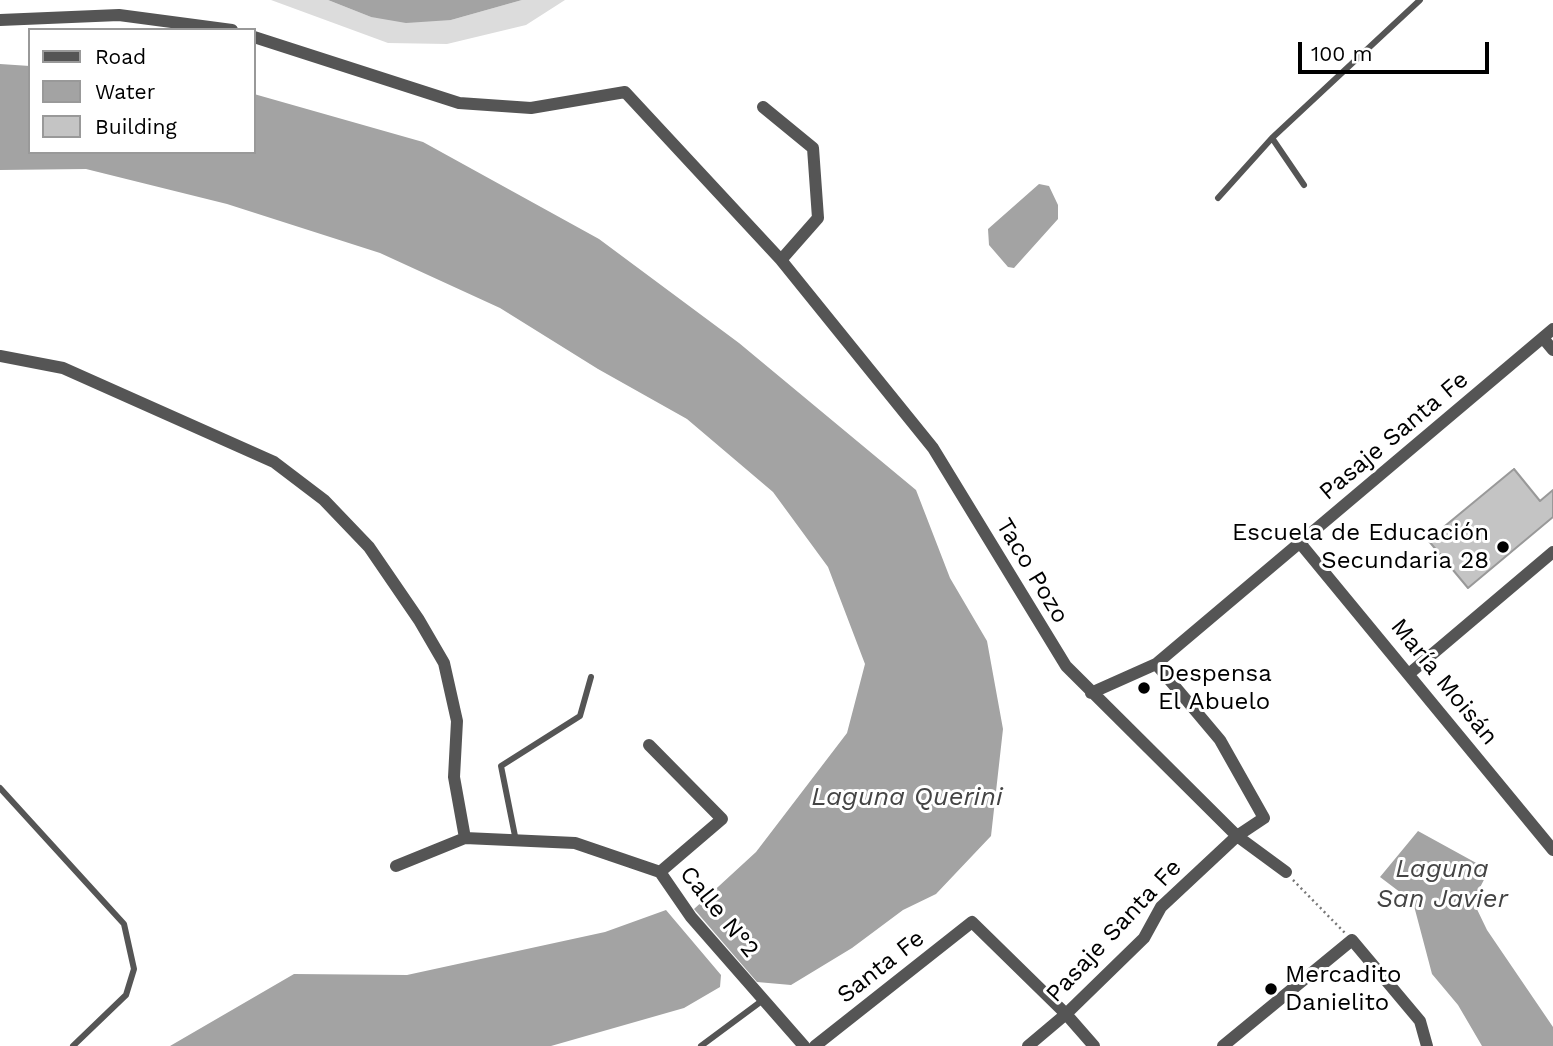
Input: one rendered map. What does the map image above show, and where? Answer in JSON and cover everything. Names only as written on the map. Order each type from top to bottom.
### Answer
[{"type":"street","points":[[0,20],[119,15],[217,28]]},
{"type":"street","name":"Taco Pozo","points":[[256,38],[459,103],[531,108],[625,92],[781,260],[933,448],[1066,666],[1237,836],[1286,872]]},
{"type":"street","points":[[763,107],[813,148],[818,218],[781,260]]},
{"type":"street","points":[[1548,334],[1553,350]]},
{"type":"street","name":"Pasaje Santa Fe","points":[[1091,693],[1156,663],[1548,334]]},
{"type":"street","points":[[0,356],[63,368],[274,462],[324,500],[369,547],[419,620],[444,663],[457,721],[454,777],[465,838],[396,866]]},
{"type":"street","name":"María Moisán","points":[[1300,543],[1552,848]]},
{"type":"street","points":[[1410,673],[1553,552]]},
{"type":"street","name":"Pasaje Santa Fe","points":[[1028,1046],[1066,1014],[1144,938],[1161,907],[1237,836],[1264,818],[1220,740],[1156,663]]},
{"type":"street","points":[[649,745],[722,819],[660,872]]},
{"type":"street","name":"Calle N°2","points":[[465,838],[575,843],[660,872],[691,917],[804,1046]]},
{"type":"street","name":"Santa Fe","points":[[815,1046],[972,922],[1066,1014]]},
{"type":"street","points":[[1223,1046],[1352,940],[1420,1021],[1427,1046]]},
{"type":"street","points":[[1066,1014],[1094,1046]]},
{"type":"lane","points":[[1218,198],[1272,138],[1420,0]]},
{"type":"lane","points":[[1272,138],[1304,186]]},
{"type":"lane","points":[[516,841],[500,766],[580,716],[591,677]]},
{"type":"lane","points":[[0,788],[124,924],[134,969],[126,995],[73,1046]]},
{"type":"lane","points":[[701,1046],[764,999]]},
{"type":"path","points":[[1286,872],[1352,940]]},
{"type":"shaded area","points":[[271,0],[328,0],[371,17],[451,20],[522,0],[565,0],[526,25],[447,44],[388,43]]},
{"type":"water","points":[[328,0],[522,0],[451,20],[406,23],[371,17]]},
{"type":"water","name":"Laguna Querini","points":[[0,64],[28,66],[28,154],[256,154],[256,95],[423,142],[599,239],[739,343],[916,490],[950,578],[987,641],[1003,729],[991,836],[936,894],[903,910],[852,948],[791,985],[757,982],[694,909],[756,852],[847,733],[865,664],[828,567],[773,492],[687,419],[598,369],[500,308],[380,253],[227,204],[86,169],[0,170]]},
{"type":"water","points":[[1039,184],[1049,186],[1058,205],[1058,219],[1014,268],[1008,267],[989,245],[988,229]]},
{"type":"water","name":"Laguna San Javier","points":[[1418,831],[1489,870],[1473,901],[1487,930],[1553,1027],[1553,1046],[1482,1046],[1458,1005],[1432,974],[1413,902],[1380,877]]},
{"type":"water","points":[[666,910],[721,975],[720,987],[684,1008],[551,1046],[170,1046],[294,974],[407,975],[605,932]]},
{"type":"building","points":[[1514,469],[1540,501],[1553,490],[1553,517],[1468,588],[1428,540]]},
{"type":"place","name":"Escuela de Educación Secundaria 28","points":[[1503,547]]},
{"type":"place","name":"Despensa El Abuelo","points":[[1144,688]]},
{"type":"place","name":"Mercadito Danielito","points":[[1271,989]]}]
